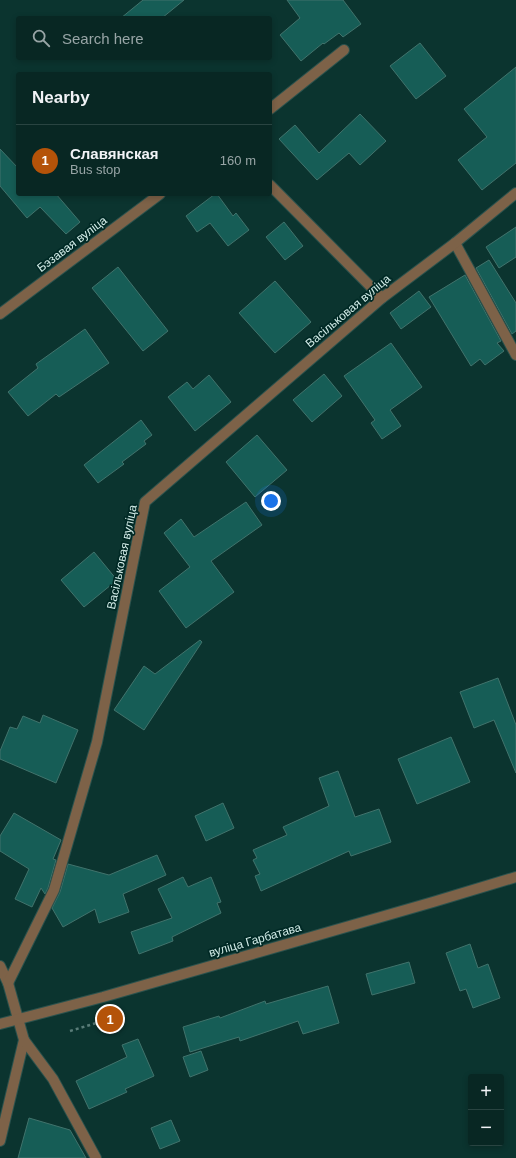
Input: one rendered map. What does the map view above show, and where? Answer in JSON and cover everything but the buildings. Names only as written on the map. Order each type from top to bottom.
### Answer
[{"type":"street","points":[[272,107],[344,50]]},
{"type":"street","points":[[272,186],[382,298]]},
{"type":"street","name":"Васільковая вуліца","points":[[8,983],[54,890],[95,749],[145,502],[382,298],[455,243],[516,193]]},
{"type":"street","name":"Бэзавая вуліца","points":[[0,314],[157,196]]},
{"type":"street","points":[[455,243],[516,355]]},
{"type":"street","name":"вуліца Гарбатава","points":[[0,1024],[379,918],[516,877]]},
{"type":"street","points":[[0,966],[8,983],[24,1040],[52,1079],[96,1158]]},
{"type":"street","points":[[0,1141],[24,1040]]},
{"type":"path","points":[[70,1031],[123,1015]]},
{"type":"place","name":"Славянская","points":[[110,1019]]}]
